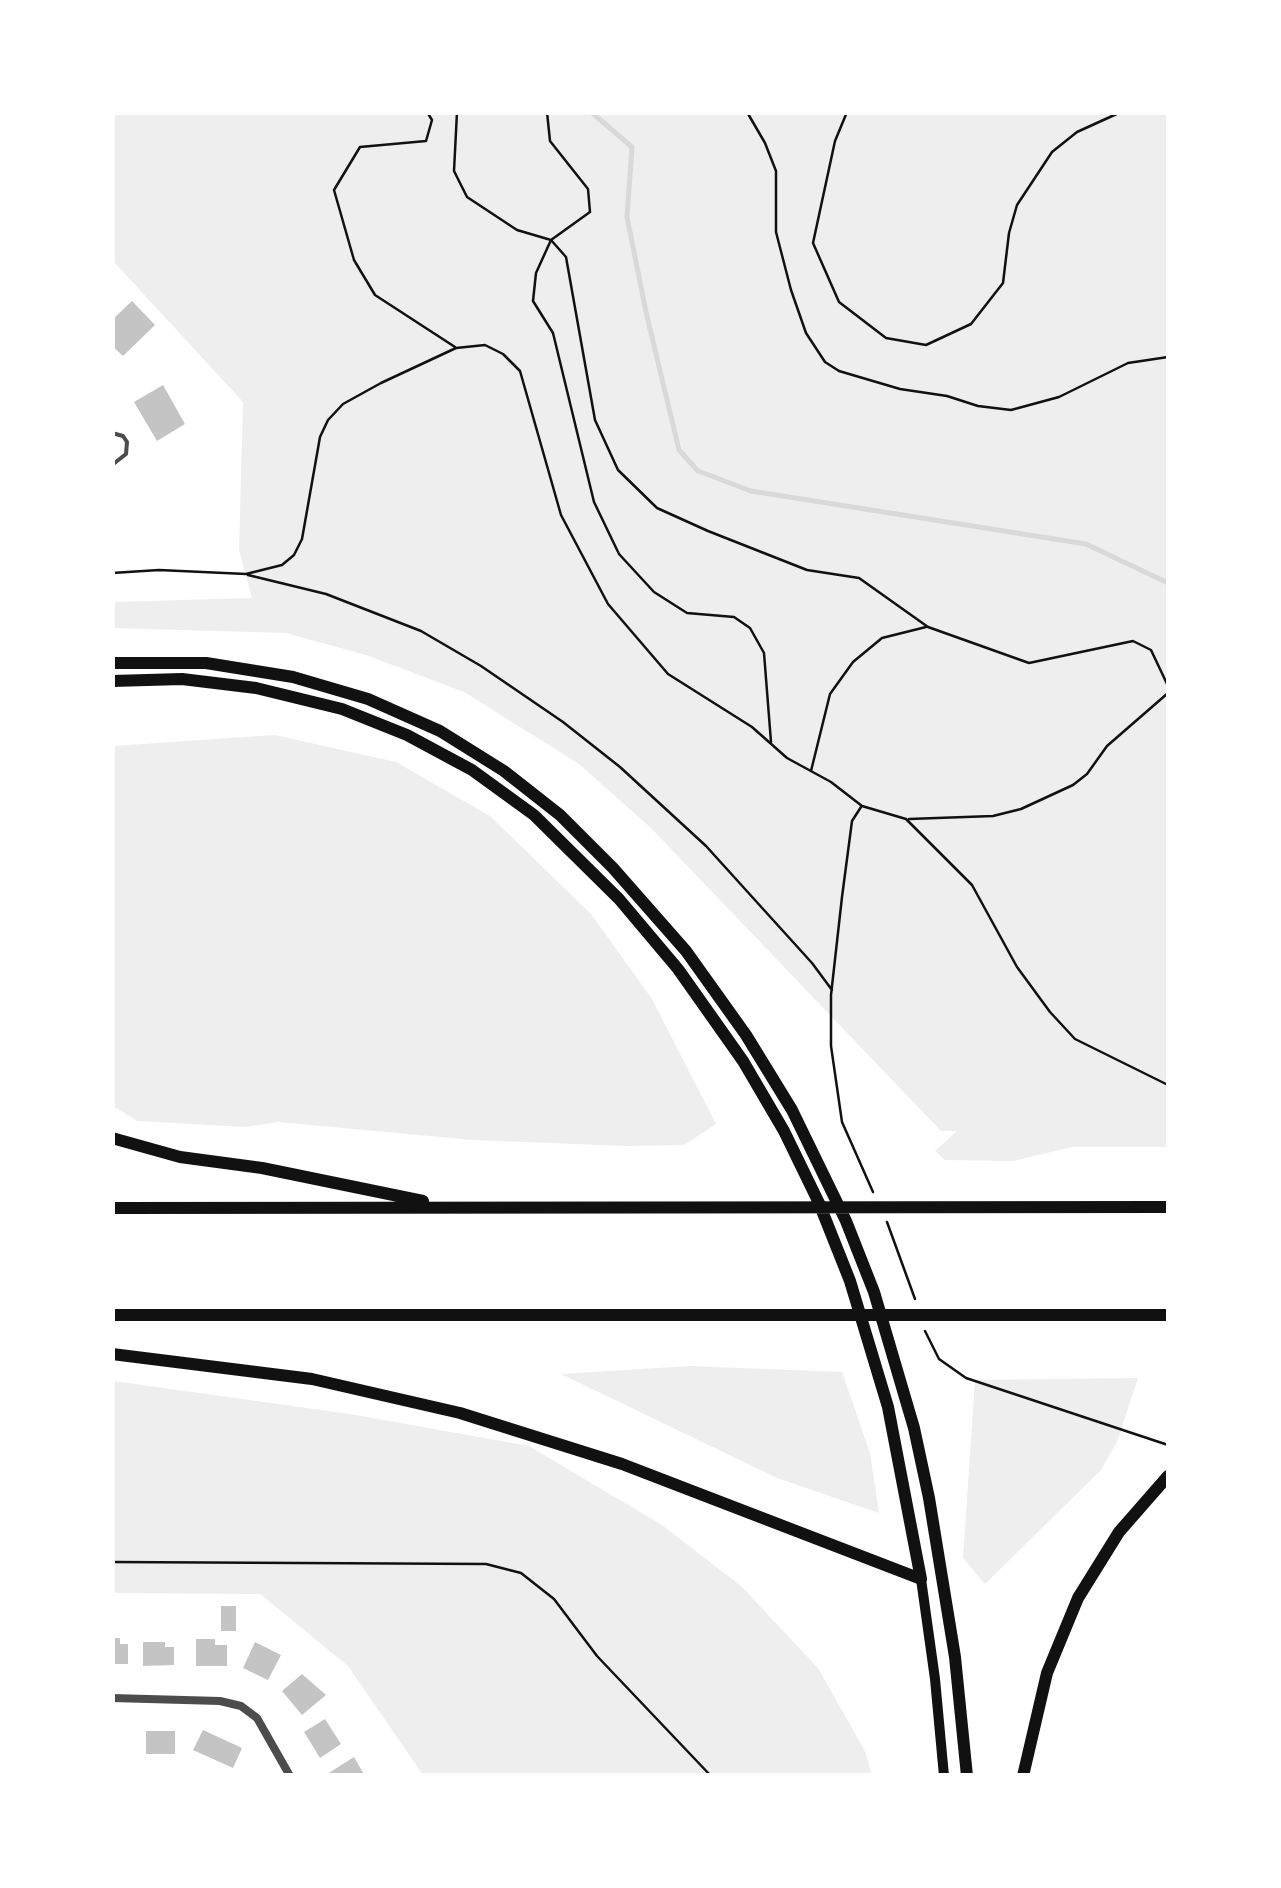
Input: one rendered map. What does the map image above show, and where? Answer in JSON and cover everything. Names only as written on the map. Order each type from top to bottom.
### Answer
[{"type":"highway","points":[[112,663],[206,663],[293,677],[368,699],[440,731],[504,771],[560,815],[604,858],[686,951],[746,1034],[787,1100],[846,1221],[874,1292],[914,1428],[929,1498],[955,1657],[968,1776]]},
{"type":"highway","points":[[112,681],[182,679],[256,688],[321,702],[385,726],[452,758],[514,800],[558,836],[619,898],[685,978],[743,1061],[784,1131],[819,1203],[850,1281],[888,1407],[921,1579]]},
{"type":"highway","points":[[112,1138],[180,1157],[262,1168],[452,1206]]},
{"type":"highway","points":[[112,1208],[1168,1206]]},
{"type":"highway","points":[[112,1315],[1168,1315]]},
{"type":"highway","points":[[112,1354],[294,1376],[449,1410],[594,1454],[921,1579]]},
{"type":"highway","points":[[1022,1776],[1047,1673],[1078,1598],[1118,1532],[1168,1476]]},
{"type":"main road","points":[[921,1579],[944,1776]]},
{"type":"street","points":[[112,1698],[220,1701],[241,1706],[256,1718],[290,1776]]},
{"type":"lane","points":[[112,433],[128,442],[126,454],[112,466]]},
{"type":"path","points":[[426,112],[432,120],[426,141],[360,147],[334,190],[354,260],[375,295],[456,348]]},
{"type":"path","points":[[457,112],[454,171],[467,197],[517,230],[552,240],[566,257],[595,420],[618,470],[657,508],[807,570],[859,578],[928,627],[1030,663],[1132,641],[1151,650],[1168,686]]},
{"type":"path","points":[[547,112],[550,140],[588,190],[590,212],[552,240],[536,272],[534,301],[553,333],[594,502],[619,554],[654,592],[687,613],[734,617],[750,628],[764,652],[770,743]]},
{"type":"path","points":[[747,112],[776,171],[776,232],[806,333],[826,362],[839,371],[900,389],[1011,410],[1059,397],[1128,362],[1168,357]]},
{"type":"path","points":[[847,112],[835,141],[813,242],[840,302],[886,338],[926,345],[971,324],[1003,284],[1009,233],[1017,206],[1052,152],[1077,132],[1120,112]]},
{"type":"path","points":[[246,574],[282,565],[294,554],[302,539],[320,437],[328,420],[343,404],[456,348],[485,345],[503,354],[520,371],[561,515],[608,604],[668,674],[752,727],[862,806],[906,819],[993,816],[1021,809],[1073,785],[1087,774],[1108,746],[1168,693]]},
{"type":"path","points":[[112,573],[160,570],[246,574],[326,594],[421,631],[563,722],[620,767],[706,846],[812,962],[832,990]]},
{"type":"path","points":[[811,771],[830,694],[853,662],[882,638],[928,627]]},
{"type":"path","points":[[862,806],[852,821],[832,990],[831,1046],[837,1099],[850,1144],[873,1193]]},
{"type":"path","points":[[906,819],[972,885],[1017,967],[1075,1038],[1168,1085]]},
{"type":"path","points":[[886,1222],[918,1306]]},
{"type":"path","points":[[923,1322],[935,1354],[958,1374],[1168,1445]]},
{"type":"path","points":[[112,1562],[486,1564],[521,1573],[554,1600],[596,1656],[712,1776]]},
{"type":"shaded area","points":[[113,113],[1168,113],[1168,1147],[1072,1147],[1013,1161],[945,1160],[935,1151],[957,1131],[941,1131],[651,828],[579,764],[464,692],[366,655],[286,633],[113,628],[113,602],[252,598],[239,550],[243,402],[113,261]]},
{"type":"shaded area","points":[[275,735],[396,762],[490,816],[591,914],[652,999],[716,1124],[684,1145],[626,1146],[473,1140],[278,1122],[246,1127],[137,1121],[113,1106],[113,746]]},
{"type":"shaded area","points":[[690,1366],[842,1372],[870,1453],[879,1513],[777,1478],[561,1374]]},
{"type":"shaded area","points":[[1138,1378],[1117,1442],[1101,1470],[985,1584],[963,1558],[975,1380]]},
{"type":"shaded area","points":[[113,1381],[350,1414],[529,1446],[662,1525],[741,1586],[818,1668],[865,1751],[872,1775],[423,1775],[348,1666],[260,1594],[113,1593]]},
{"type":"building","points":[[132,301],[155,325],[123,356],[112,346],[112,320]]},
{"type":"building","points":[[163,385],[185,424],[157,441],[134,402]]},
{"type":"building","points":[[221,1606],[236,1606],[236,1631],[221,1631]]},
{"type":"building","points":[[112,1638],[128,1644],[128,1664],[112,1664]]},
{"type":"building","points":[[196,1639],[215,1639],[215,1645],[227,1645],[227,1666],[196,1666]]},
{"type":"building","points":[[143,1642],[165,1642],[165,1647],[174,1647],[174,1665],[143,1666]]},
{"type":"building","points":[[255,1642],[281,1655],[268,1680],[243,1668]]},
{"type":"building","points":[[302,1674],[326,1695],[302,1715],[282,1691]]},
{"type":"building","points":[[325,1719],[341,1744],[320,1758],[304,1732]]},
{"type":"building","points":[[203,1730],[242,1748],[233,1768],[193,1750]]},
{"type":"building","points":[[146,1731],[175,1731],[175,1754],[146,1754]]},
{"type":"building","points":[[354,1757],[365,1776],[324,1776]]},
{"type":"waterway","points":[[591,112],[632,147],[627,217],[646,312],[679,450],[698,471],[751,491],[1086,544],[1168,583]]}]
